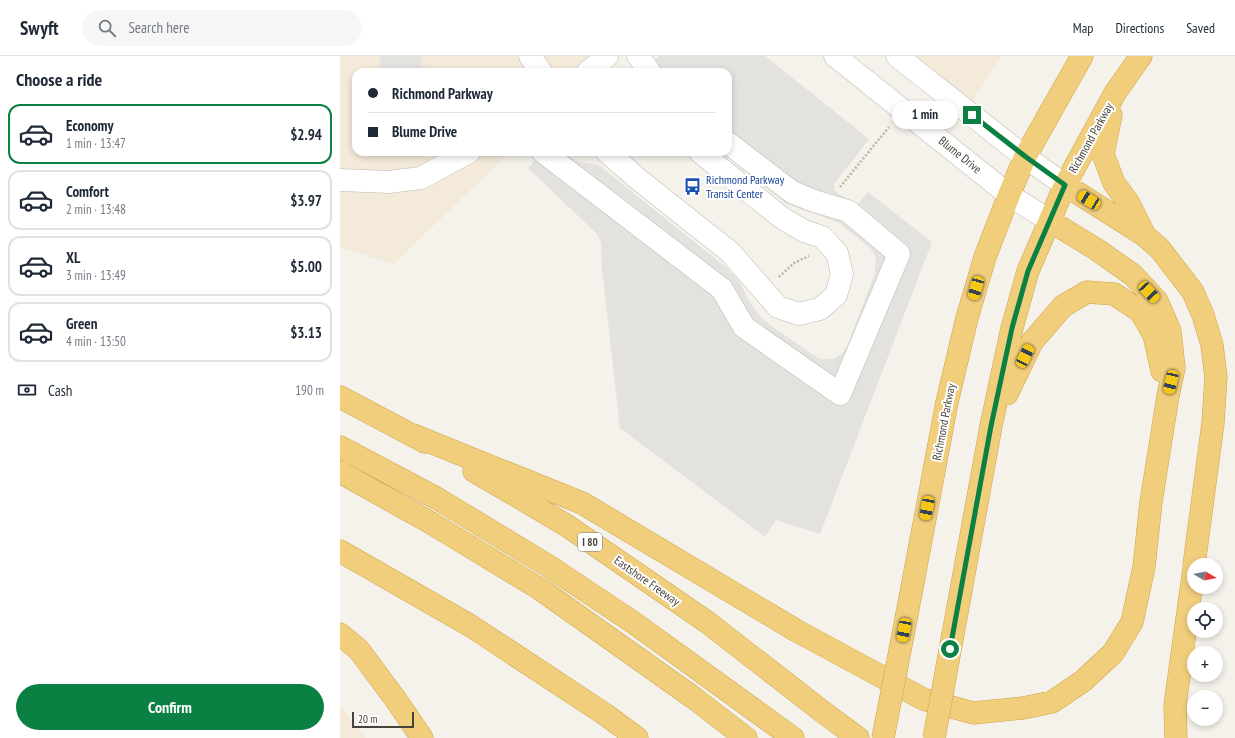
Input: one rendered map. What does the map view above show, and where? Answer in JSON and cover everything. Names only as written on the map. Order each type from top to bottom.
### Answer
[{"type":"highway","name":"Richmond Parkway","points":[[882,738],[947,402],[967,318],[984,257],[1026,157],[1082,56]]},
{"type":"highway","name":"Richmond Parkway","points":[[934,738],[991,426],[1012,328],[1028,271],[1065,185],[1115,93],[1141,56]]},
{"type":"highway","points":[[1115,93],[1103,154],[1114,183],[1128,202],[1144,235]]},
{"type":"highway","points":[[1065,185],[1144,235],[1160,249],[1193,292],[1203,315],[1212,345],[1216,377],[1213,423],[1195,558]]},
{"type":"highway","points":[[413,435],[582,502],[798,631],[923,699],[973,713],[1022,708],[1052,702],[1083,681],[1113,653],[1132,622],[1144,567],[1151,502],[1174,368],[1170,331],[1157,301],[1133,275],[1096,249],[1050,221]]},
{"type":"highway","points":[[991,426],[1032,342],[1062,306],[1087,292],[1114,294],[1140,311],[1154,335],[1168,396]]},
{"type":"highway","name":"Eastshore Freeway","points":[[340,397],[413,435],[566,525],[707,622],[858,738]]},
{"type":"highway","points":[[340,447],[438,499],[547,565],[634,623],[793,738]]},
{"type":"highway","points":[[340,472],[431,523],[540,589],[694,698],[746,738]]},
{"type":"highway","points":[[340,551],[471,626],[606,715],[637,738]]},
{"type":"highway","points":[[1176,738],[1175,704],[1190,594]]},
{"type":"highway","points":[[340,634],[359,650],[422,738]]},
{"type":"street","points":[[530,56],[538,68]]},
{"type":"street","points":[[638,56],[647,68]]},
{"type":"street","name":"Blume Drive","points":[[835,56],[1009,195],[1050,221]]},
{"type":"street","points":[[897,56],[1026,157],[1065,185]]},
{"type":"street","points":[[548,156],[648,234],[722,289],[744,327],[840,394],[899,254],[848,212],[792,192],[732,146]]},
{"type":"street","points":[[340,180],[388,182],[421,178],[462,156]]},
{"type":"street","points":[[612,156],[638,179],[730,252],[778,308],[799,314],[820,309],[836,294],[840,281],[842,274],[837,252],[822,237],[804,231],[782,218],[705,156]]},
{"type":"path","points":[[835,190],[841,186],[903,110]]},
{"type":"path","points":[[776,281],[794,263],[813,254]]},
{"type":"shaded area","points":[[340,56],[621,56],[607,68],[352,68],[352,156],[507,156],[394,264],[340,247]]},
{"type":"shaded area","points":[[381,56],[423,56],[420,65],[431,68],[379,68]]},
{"type":"shaded area","points":[[659,56],[765,56],[869,139],[835,183],[834,190],[857,205],[868,192],[932,242],[820,534],[776,520],[765,537],[620,428],[602,268],[601,243],[597,234],[528,168],[539,156],[569,156],[576,161],[600,166],[727,268],[739,281],[749,301],[761,317],[777,330],[821,359],[832,359],[837,357],[847,346],[875,273],[876,259],[871,249],[839,223],[785,203],[726,156],[732,156],[732,68],[648,68]]},
{"type":"shaded area","points":[[902,56],[1002,56],[968,108]]},
{"type":"shaded area","points":[[340,705],[365,738],[340,738]]},
{"type":"place","name":"Richmond Parkway Transit Center","points":[[693,187]]},
{"type":"route","points":[[950,649],[991,426],[1012,328],[1028,271],[1065,185],[972,115]]}]
